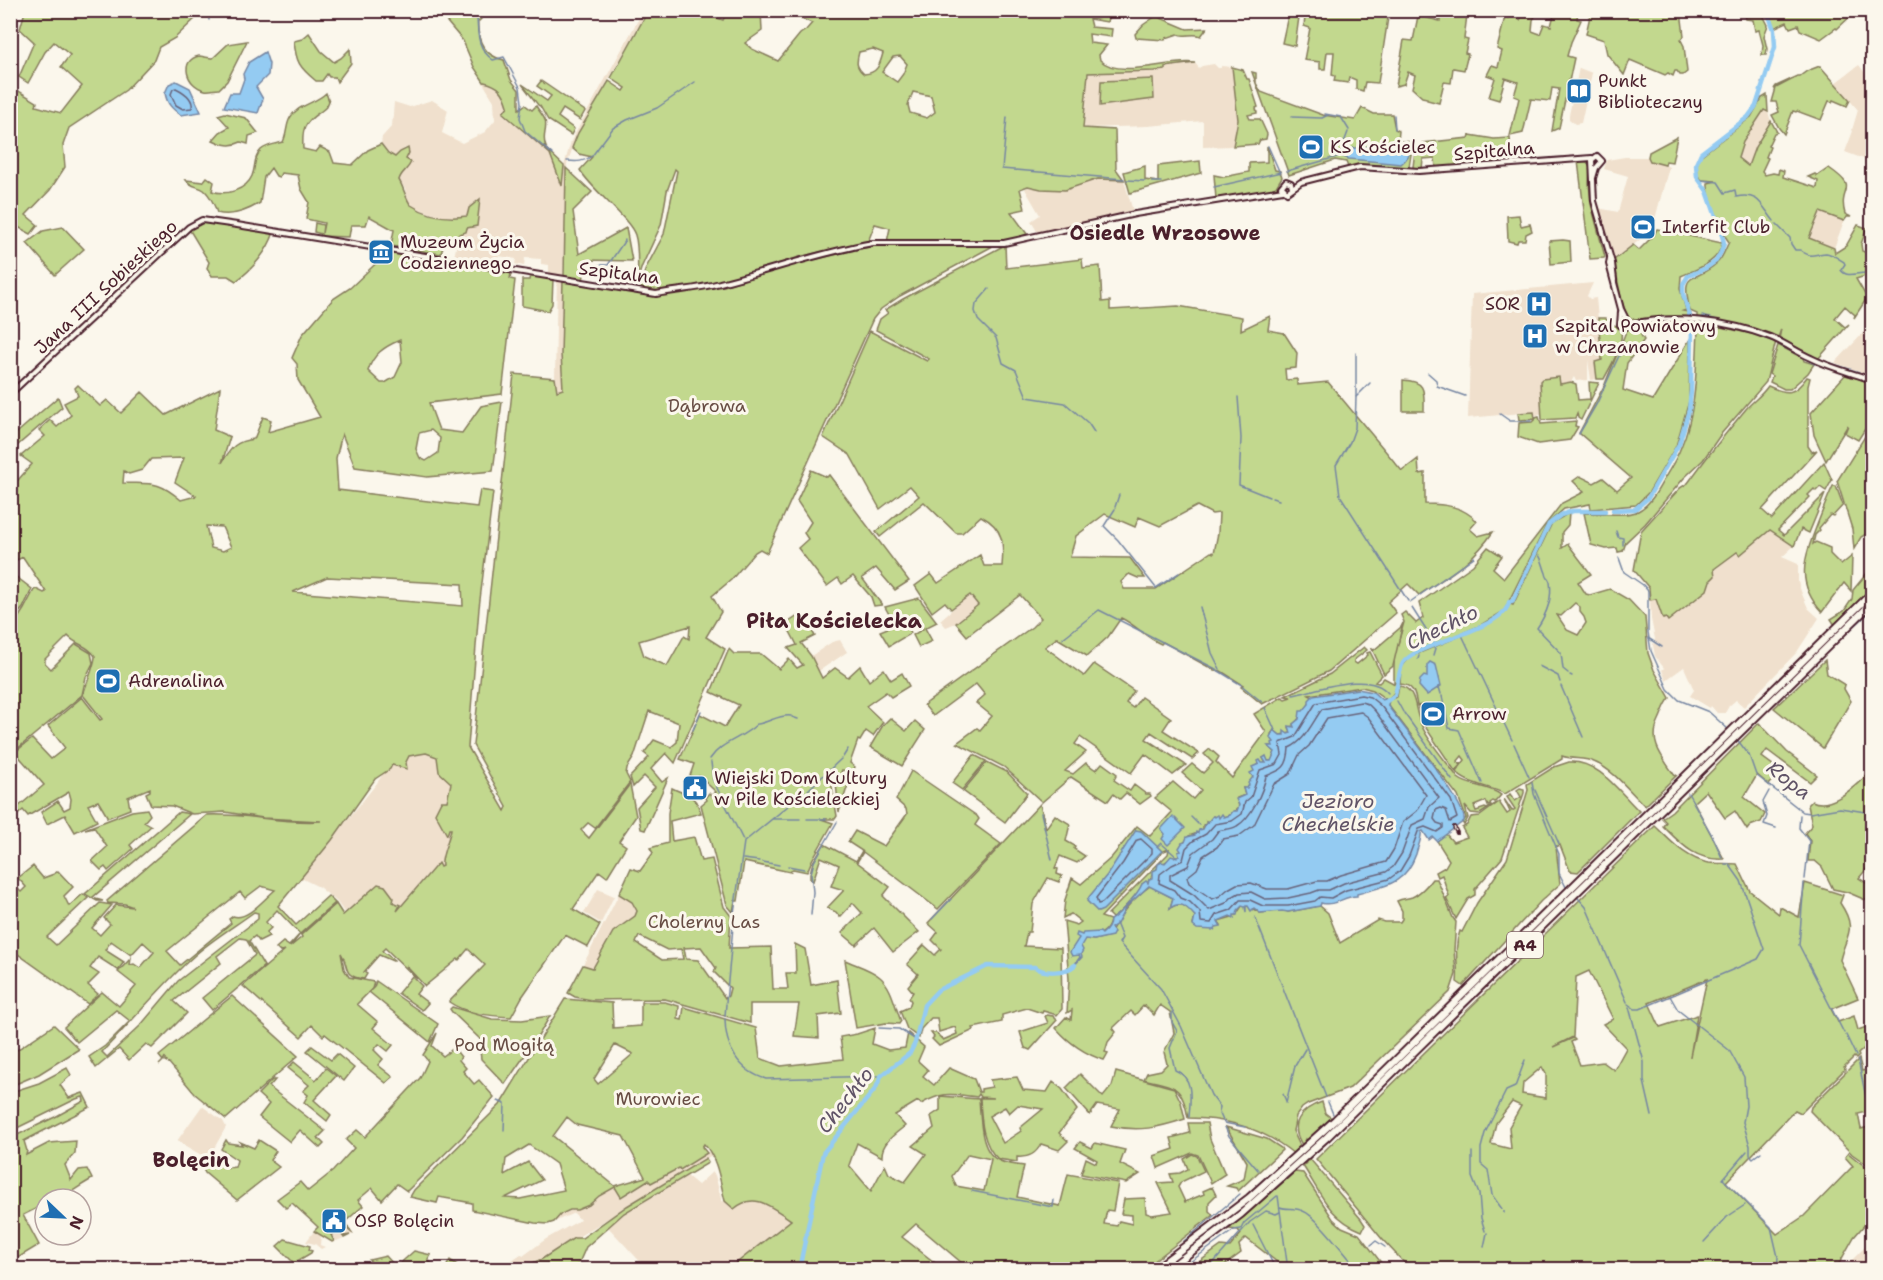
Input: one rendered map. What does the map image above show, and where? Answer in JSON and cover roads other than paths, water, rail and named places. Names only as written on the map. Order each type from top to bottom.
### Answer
[{"type":"highway","name":"A4","points":[[1167,1269],[1232,1221],[1312,1146],[1733,735],[1872,593]]},
{"type":"highway","name":"A4","points":[[1733,735],[1788,686],[1872,603]]},
{"type":"highway","points":[[1858,616],[1872,607]]},
{"type":"highway","name":"A4","points":[[1788,686],[1802,663]]},
{"type":"highway","name":"A4","points":[[1154,1269],[1290,1167]]},
{"type":"main road","name":"Szpitalna","points":[[1291,185],[1360,167],[1419,171],[1582,158],[1594,162],[1594,201],[1626,321],[1696,320],[1766,336],[1820,362],[1872,380]]},
{"type":"main road","points":[[1285,181],[1291,185],[1287,192],[1282,188],[1285,181]]},
{"type":"main road","name":"Szpitalna","points":[[548,276],[656,294],[723,283],[802,258],[873,243],[1004,243],[1117,217],[1282,188]]},
{"type":"main road","name":"Jana III Sobieskiego","points":[[10,394],[189,227],[202,220],[548,276]]},
{"type":"water","points":[[265,52],[269,64],[268,75],[256,87],[263,99],[258,113],[224,107],[230,93],[239,93],[244,79],[243,74],[249,62]]},
{"type":"water","points":[[176,81],[190,88],[201,112],[181,115],[170,106],[165,93],[169,84]]},
{"type":"water","points":[[1397,143],[1407,144],[1410,149],[1401,164],[1349,159],[1340,156],[1347,149]]},
{"type":"water","points":[[1430,662],[1436,665],[1441,686],[1427,695],[1419,686],[1420,680],[1424,676],[1427,677],[1427,665]]},
{"type":"water","name":"Jezioro Chechelskie","points":[[1358,689],[1373,692],[1382,700],[1385,699],[1445,782],[1456,799],[1464,821],[1437,841],[1433,837],[1429,840],[1423,831],[1421,832],[1420,843],[1411,864],[1406,872],[1393,883],[1335,903],[1321,903],[1320,906],[1288,912],[1260,913],[1254,908],[1251,911],[1246,906],[1246,912],[1245,907],[1242,906],[1234,918],[1230,916],[1218,921],[1221,926],[1214,930],[1197,929],[1193,926],[1195,916],[1187,908],[1178,905],[1170,908],[1173,898],[1149,886],[1126,907],[1117,924],[1111,928],[1114,932],[1112,936],[1094,940],[1085,939],[1081,946],[1082,957],[1072,968],[1080,957],[1079,955],[1072,956],[1070,952],[1079,938],[1076,936],[1077,933],[1082,935],[1083,933],[1100,932],[1102,934],[1108,928],[1110,920],[1128,904],[1142,884],[1146,881],[1148,883],[1149,879],[1153,878],[1153,871],[1157,869],[1158,864],[1165,863],[1171,856],[1179,855],[1178,852],[1181,851],[1179,848],[1187,837],[1203,829],[1213,816],[1218,815],[1219,818],[1222,814],[1224,817],[1237,811],[1239,805],[1236,799],[1245,795],[1243,788],[1247,788],[1253,777],[1250,773],[1254,771],[1252,767],[1259,764],[1260,760],[1266,763],[1263,758],[1266,756],[1268,761],[1271,761],[1275,752],[1268,746],[1273,746],[1274,742],[1270,737],[1274,730],[1280,735],[1284,735],[1284,731],[1291,733],[1289,726],[1294,727],[1293,724],[1299,719],[1300,711],[1303,711],[1313,696]]},
{"type":"water","points":[[1173,816],[1185,828],[1168,845],[1162,839],[1165,834],[1161,829]]},
{"type":"water","points":[[1136,830],[1141,831],[1162,851],[1103,910],[1098,912],[1087,901]]},
{"type":"waterway","points":[[208,10],[209,20]]},
{"type":"waterway","points":[[472,10],[477,17],[479,41],[484,51],[493,60],[504,57],[520,87],[522,103],[520,118],[525,131],[553,155]]},
{"type":"waterway","name":"Chechło","points":[[1613,510],[1635,509],[1648,498],[1679,444],[1689,410],[1691,391],[1692,324],[1683,294],[1683,284],[1688,276],[1716,261],[1724,243],[1707,191],[1697,177],[1696,164],[1701,153],[1748,117],[1756,106],[1775,47],[1774,30],[1767,10]]},
{"type":"waterway","points":[[567,161],[589,158],[613,128],[657,108],[695,82]]},
{"type":"waterway","points":[[1325,114],[1341,117],[1349,130]]},
{"type":"waterway","points":[[1292,117],[1322,118],[1328,115]]},
{"type":"waterway","points":[[1394,115],[1395,129]]},
{"type":"waterway","points":[[1007,117],[1002,169],[1124,179]]},
{"type":"waterway","points":[[1339,156],[1348,132]]},
{"type":"waterway","points":[[1268,146],[1280,173]]},
{"type":"waterway","points":[[1287,171],[1340,156]]},
{"type":"waterway","points":[[1214,187],[1281,172]]},
{"type":"waterway","points":[[1127,180],[1145,181]]},
{"type":"waterway","points":[[1700,180],[1718,182],[1725,193],[1735,190],[1736,197],[1755,198],[1774,221]]},
{"type":"waterway","points":[[1152,182],[1161,182]]},
{"type":"waterway","points":[[1776,224],[1790,238],[1795,250],[1810,255],[1826,253],[1833,255],[1844,262],[1841,270],[1846,274],[1865,273],[1872,266]]},
{"type":"waterway","points":[[586,265],[608,265],[625,240]]},
{"type":"waterway","points":[[989,289],[976,304],[975,311],[978,320],[996,338],[1003,363],[1016,370],[1027,397],[1065,403],[1088,423],[1094,432]]},
{"type":"waterway","points":[[626,291],[634,292]]},
{"type":"waterway","points":[[1702,316],[1761,331]]},
{"type":"waterway","points":[[1763,338],[1775,342]]},
{"type":"waterway","points":[[1579,434],[1597,403],[1625,343]]},
{"type":"waterway","points":[[1778,344],[1815,364]]},
{"type":"waterway","points":[[1356,353],[1356,397]]},
{"type":"waterway","points":[[1824,361],[1859,372]]},
{"type":"waterway","points":[[1428,373],[1436,380],[1437,386],[1465,396]]},
{"type":"waterway","points":[[1370,383],[1356,397],[1355,428],[1350,442],[1336,465],[1340,495],[1408,601]]},
{"type":"waterway","points":[[1238,397],[1241,438],[1239,485],[1269,497]]},
{"type":"waterway","points":[[1500,414],[1510,421],[1531,421]]},
{"type":"waterway","points":[[1115,507],[1119,495]]},
{"type":"waterway","points":[[1272,498],[1279,500]]},
{"type":"waterway","points":[[1115,509],[1104,526],[1156,588],[1179,573]]},
{"type":"waterway","name":"Chechło","points":[[1383,704],[1395,695],[1401,667],[1411,655],[1477,628],[1504,612],[1509,602],[1512,602],[1549,524],[1561,515],[1573,511],[1605,511]]},
{"type":"waterway","points":[[1616,531],[1618,537],[1623,538],[1623,545]]},
{"type":"waterway","points":[[1539,555],[1550,582],[1550,601],[1537,628],[1561,653],[1563,669],[1568,673]]},
{"type":"waterway","points":[[1410,602],[1474,557]]},
{"type":"waterway","name":"Ropa","points":[[1619,558],[1624,572],[1648,591],[1648,632],[1651,651],[1668,689],[1679,700],[1709,712],[1729,730]]},
{"type":"waterway","points":[[1200,607],[1212,653],[1220,669]]},
{"type":"waterway","points":[[1412,608],[1438,645]]},
{"type":"waterway","points":[[1063,638],[1099,610],[1214,668],[1240,684],[1262,702]]},
{"type":"waterway","points":[[1847,633],[1872,610]]},
{"type":"waterway","points":[[1462,635],[1512,740]]},
{"type":"waterway","points":[[1648,638],[1662,647]]},
{"type":"waterway","name":"Chechło","points":[[1433,655],[1436,645]]},
{"type":"waterway","points":[[1539,666],[1558,676],[1560,682]]},
{"type":"waterway","points":[[1293,695],[1357,682],[1380,686],[1388,693]]},
{"type":"waterway","points":[[1561,686],[1583,737]]},
{"type":"waterway","points":[[1439,687],[1441,694]]},
{"type":"waterway","points":[[1442,696],[1449,728],[1459,730],[1482,783]]},
{"type":"waterway","points":[[1397,701],[1403,712]]},
{"type":"waterway","points":[[1265,708],[1275,730]]},
{"type":"waterway","points":[[693,730],[701,711]]},
{"type":"waterway","points":[[1404,713],[1452,780]]},
{"type":"waterway","points":[[758,724],[783,716],[791,716]]},
{"type":"waterway","points":[[792,717],[798,719]]},
{"type":"waterway","points":[[710,759],[720,748],[757,724]]},
{"type":"waterway","name":"Ropa","points":[[1736,738],[1749,755],[1756,775],[1803,812],[1840,808],[1872,813]]},
{"type":"waterway","points":[[1514,744],[1529,777]]},
{"type":"waterway","points":[[843,757],[848,749]]},
{"type":"waterway","points":[[808,790],[841,759]]},
{"type":"waterway","points":[[711,762],[713,780],[743,840]]},
{"type":"waterway","points":[[1532,782],[1534,794],[1559,854],[1559,873],[1566,887]]},
{"type":"waterway","points":[[1535,790],[1559,844]]},
{"type":"waterway","points":[[1769,791],[1763,802],[1767,816],[1764,824],[1776,828]]},
{"type":"waterway","points":[[734,913],[744,842],[805,792]]},
{"type":"waterway","points":[[1688,793],[1722,858]]},
{"type":"waterway","points":[[1041,813],[1052,860]]},
{"type":"waterway","points":[[1800,815],[1799,828],[1809,841],[1805,879]]},
{"type":"waterway","points":[[1191,817],[1199,825]]},
{"type":"waterway","points":[[773,819],[800,819]]},
{"type":"waterway","points":[[807,819],[826,819]]},
{"type":"waterway","points":[[811,915],[813,892],[811,873],[814,862],[837,822]]},
{"type":"waterway","points":[[1158,846],[1161,843],[1177,857]]},
{"type":"waterway","points":[[743,859],[759,861]]},
{"type":"waterway","points":[[763,862],[779,865]]},
{"type":"waterway","points":[[1628,1004],[1635,1009],[1640,1009],[1758,959],[1764,949],[1741,881],[1729,864],[1725,864]]},
{"type":"waterway","points":[[788,866],[804,869]]},
{"type":"waterway","points":[[1804,883],[1799,945],[1844,1033]]},
{"type":"waterway","points":[[1578,898],[1586,907],[1627,1002]]},
{"type":"waterway","points":[[932,919],[951,899]]},
{"type":"waterway","points":[[726,1002],[734,916]]},
{"type":"waterway","points":[[1255,917],[1326,1097]]},
{"type":"waterway","points":[[1116,923],[1122,938],[1119,943],[1161,989],[1181,1026],[1211,1095],[1220,1107],[1219,1111]]},
{"type":"waterway","name":"Chechło","points":[[799,1270],[823,1153],[876,1088],[881,1076],[910,1053],[915,1043],[924,1005],[938,990],[988,966],[1035,967],[1055,972],[1075,965]]},
{"type":"waterway","points":[[1670,996],[1678,1010],[1729,1050],[1744,1077],[1746,1106],[1743,1122],[1750,1146],[1750,1155],[1753,1158],[1761,1152]]},
{"type":"waterway","points":[[725,1016],[726,1004]]},
{"type":"waterway","points":[[1629,1007],[1644,1062],[1644,1081],[1652,1116]]},
{"type":"waterway","points":[[1172,1012],[1172,1022],[1177,1031],[1170,1048],[1175,1070],[1186,1078],[1190,1090],[1189,1117]]},
{"type":"waterway","points":[[725,1019],[727,1039],[735,1056],[748,1070],[766,1079],[881,1076]]},
{"type":"waterway","points":[[879,1028],[899,1029],[916,1040]]},
{"type":"waterway","points":[[1846,1035],[1856,1056]]},
{"type":"waterway","points":[[1286,1103],[1295,1066],[1305,1049]]},
{"type":"waterway","points":[[1502,1209],[1492,1195],[1488,1170],[1481,1164],[1481,1148],[1485,1133],[1506,1091],[1515,1087],[1525,1060]]},
{"type":"waterway","points":[[1858,1060],[1866,1097]]},
{"type":"waterway","points":[[1283,1094],[1286,1101]]},
{"type":"waterway","points":[[1867,1100],[1872,1124]]},
{"type":"waterway","points":[[498,1101],[505,1104],[504,1130]]},
{"type":"waterway","points":[[1328,1102],[1333,1114]]},
{"type":"waterway","points":[[1220,1114],[1224,1123],[1245,1127]]},
{"type":"waterway","points":[[1225,1127],[1229,1136],[1258,1170]]},
{"type":"waterway","points":[[1747,1151],[1723,1179],[1771,1227],[1778,1257],[1777,1270]]},
{"type":"waterway","points":[[1472,1152],[1472,1177],[1479,1194],[1481,1218],[1485,1231]]},
{"type":"waterway","points":[[972,1191],[1053,1207],[1054,1200]]},
{"type":"waterway","points":[[1184,1241],[1240,1194]]},
{"type":"waterway","points":[[1257,1213],[1277,1196]]},
{"type":"waterway","points":[[1278,1196],[1288,1270]]},
{"type":"waterway","points":[[1704,1242],[1727,1217],[1745,1205]]},
{"type":"waterway","points":[[1280,1207],[1309,1214],[1359,1270]]},
{"type":"waterway","points":[[1207,1270],[1250,1222],[1266,1211],[1276,1214],[1280,1212]]},
{"type":"waterway","points":[[1179,1270],[1234,1230],[1241,1229],[1244,1223],[1256,1213]]},
{"type":"waterway","points":[[1253,1225],[1276,1270]]},
{"type":"waterway","points":[[1484,1247],[1487,1233]]},
{"type":"waterway","points":[[1371,1245],[1376,1241],[1385,1247]]},
{"type":"railway","points":[[1454,827],[1457,833]]},
{"type":"railway","points":[[1862,1270],[1872,1256]]},
{"type":"place","name":"Punkt Biblioteczny","points":[[1579,91]]},
{"type":"place","name":"KS Kościelec","points":[[1311,147]]},
{"type":"place","name":"Interfit Club","points":[[1643,227]]},
{"type":"place","name":"Muzeum Życia Codziennego","points":[[381,252]]},
{"type":"place","name":"SOR","points":[[1539,304]]},
{"type":"place","name":"Szpital Powiatowy w Chrzanowie","points":[[1535,336]]},
{"type":"place","name":"Adrenalina","points":[[108,681]]},
{"type":"place","name":"Arrow","points":[[1433,714]]},
{"type":"place","name":"Wiejski Dom Kultury w Pile Kościeleckiej","points":[[695,788]]},
{"type":"place","name":"OSP Bolęcin","points":[[334,1221]]},
{"type":"district","name":"Osiedle Wrzosowe","points":[[1165,233]]},
{"type":"district","name":"Piła Kościelecka","points":[[834,621]]},
{"type":"district","name":"Bolęcin","points":[[191,1160]]},
{"type":"park label","name":"Dąbrowa","points":[[707,406]]},
{"type":"park label","name":"Cholerny Las","points":[[704,922]]},
{"type":"park label","name":"Pod Mogiłą","points":[[504,1045]]},
{"type":"park label","name":"Murowiec","points":[[658,1099]]}]
